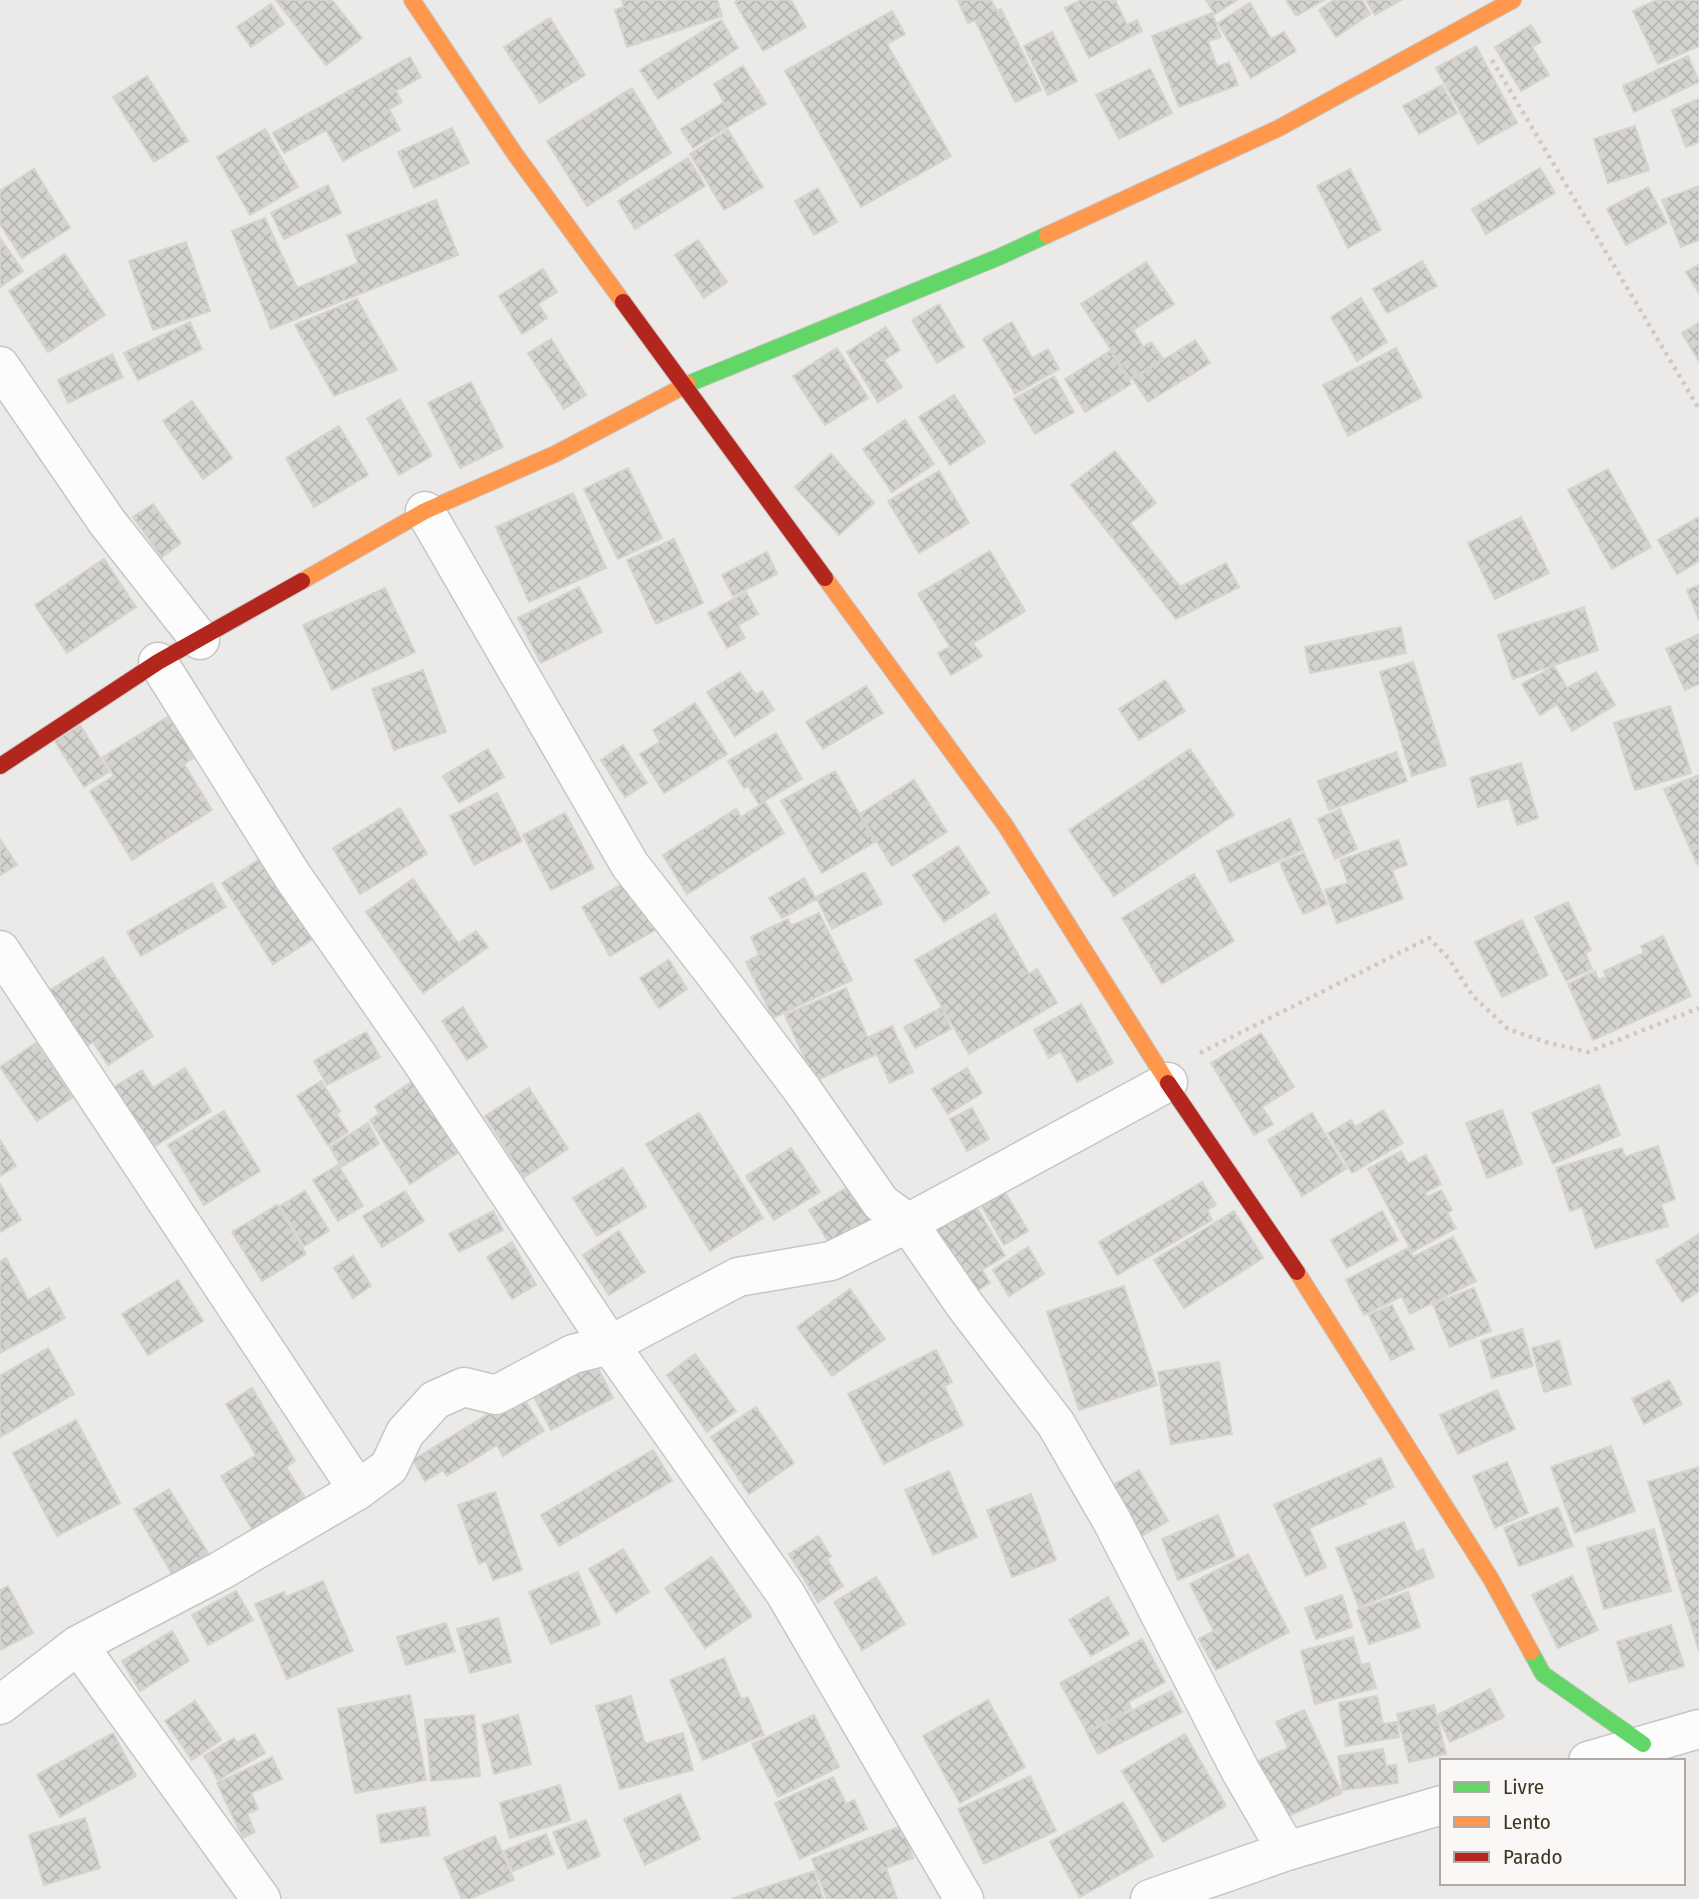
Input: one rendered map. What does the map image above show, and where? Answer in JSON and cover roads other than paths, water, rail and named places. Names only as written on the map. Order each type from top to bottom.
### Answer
[{"type":"street","points":[[412,0],[514,154],[1005,825],[1165,1077],[1310,1292],[1491,1579],[1543,1674],[1643,1744]]},
{"type":"street","points":[[0,766],[158,662],[425,511],[555,454],[684,386],[999,257],[1266,134],[1513,0]]},
{"type":"street","points":[[0,366],[107,522],[200,640]]},
{"type":"street","points":[[425,511],[630,865],[795,1081],[881,1203],[908,1223],[964,1304],[1056,1424],[1112,1521],[1240,1770],[1287,1852]]},
{"type":"street","points":[[158,662],[293,877],[418,1056],[610,1345],[785,1593],[964,1899]]},
{"type":"street","points":[[0,950],[358,1490]]},
{"type":"street","points":[[0,1705],[78,1645],[220,1572],[358,1490],[389,1467],[405,1433],[435,1400],[464,1387],[496,1395],[573,1354],[610,1345],[738,1277],[831,1261],[908,1223],[1165,1077]]},
{"type":"street","points":[[78,1645],[261,1899]]},
{"type":"street","points":[[1594,1759],[1699,1729]]},
{"type":"street","points":[[1150,1899],[1287,1852],[1440,1806]]}]
